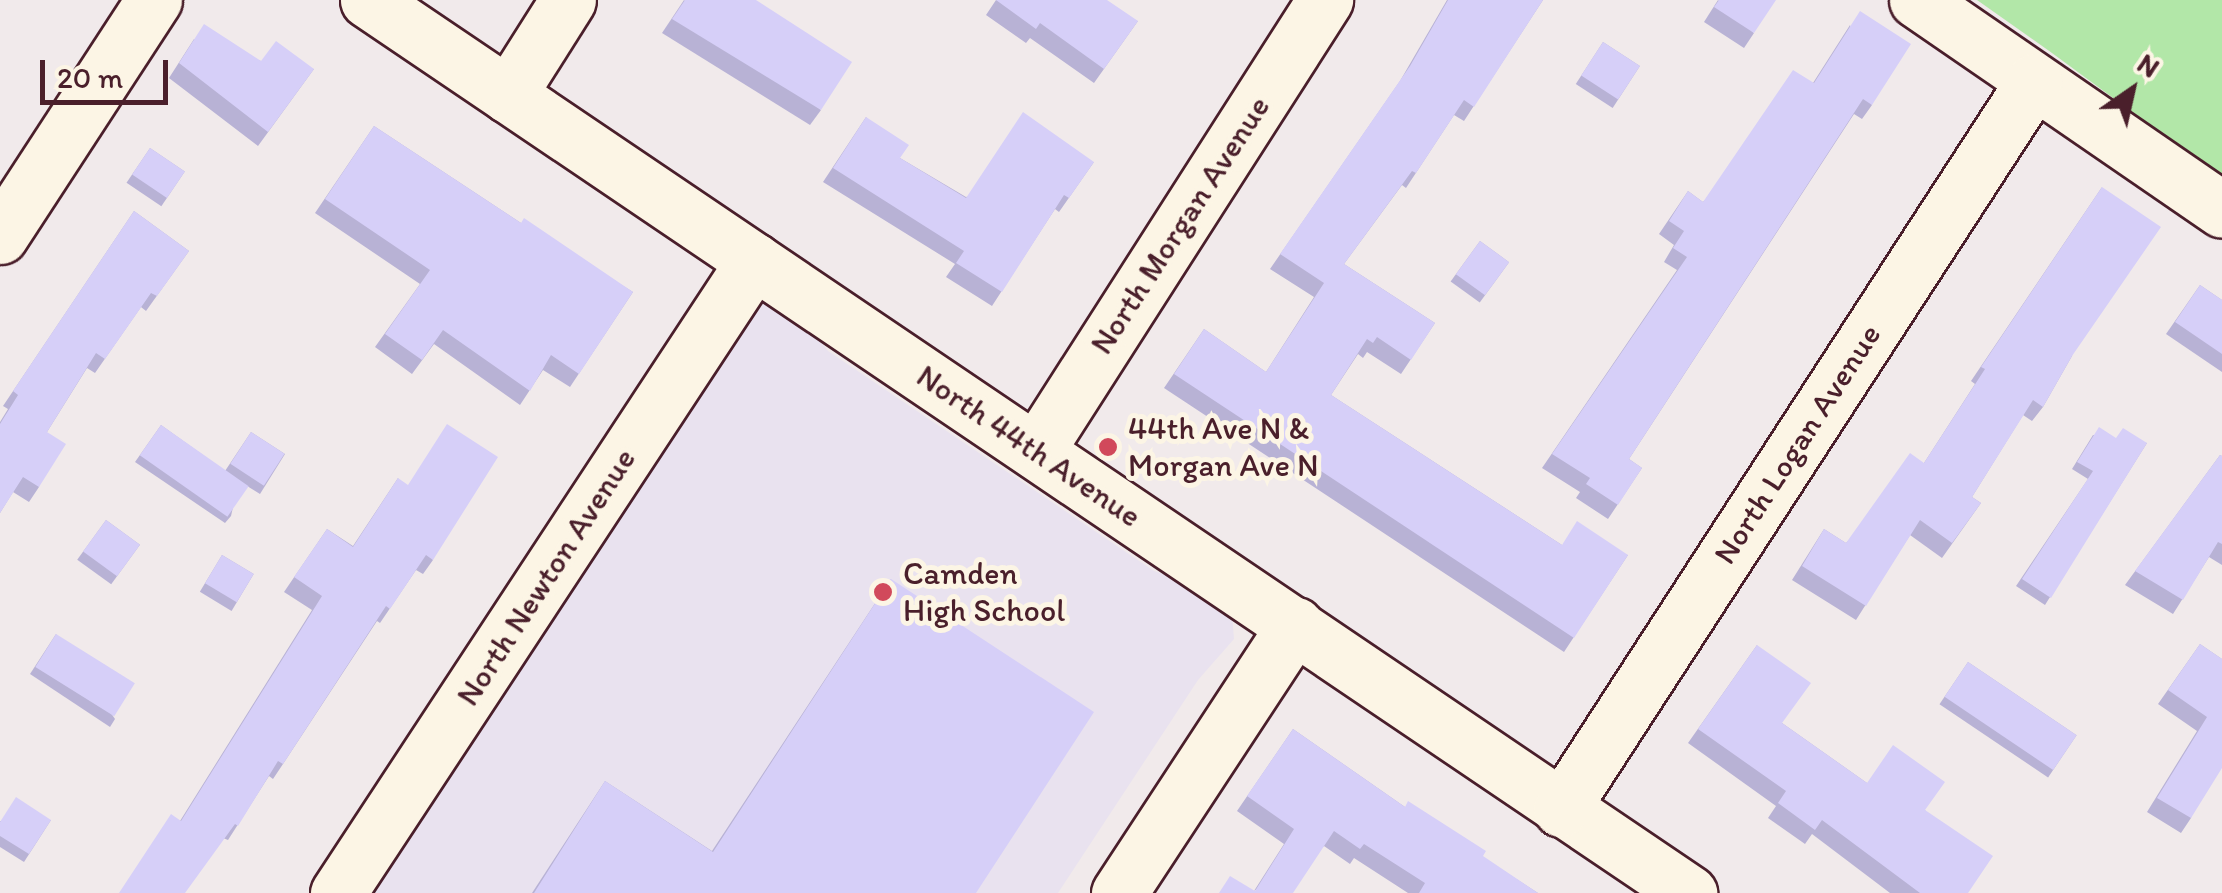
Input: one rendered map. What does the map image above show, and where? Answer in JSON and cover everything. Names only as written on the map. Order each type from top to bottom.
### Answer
[{"type":"street","points":[[0,236],[154,0]]},
{"type":"street","name":"North 44th Avenue","points":[[368,0],[1689,893]]},
{"type":"street","points":[[508,94],[568,0]]},
{"type":"street","name":"North Morgan Avenue","points":[[1036,450],[1325,0]]},
{"type":"street","points":[[1917,0],[2222,210]]},
{"type":"street","name":"North Logan Avenue","points":[[1561,809],[2034,81]]},
{"type":"street","name":"North Newton Avenue","points":[[338,893],[754,260]]},
{"type":"street","points":[[1119,893],[1294,625]]},
{"type":"shaded area","name":"Camden High School","points":[[756,297],[780,303],[801,316],[828,351],[1154,571],[1198,585],[1232,614],[1234,639],[1198,680],[1058,893],[359,893]]},
{"type":"green space","points":[[1977,0],[2222,0],[2222,178],[2052,53]]},
{"type":"building","points":[[685,0],[756,0],[852,62],[821,110],[672,19]]},
{"type":"building","points":[[996,0],[1107,0],[1138,21],[1104,69],[1040,23],[1036,29]]},
{"type":"building","points":[[1448,0],[1543,0],[1474,107],[1464,100],[1416,173],[1412,171],[1344,264],[1435,323],[1411,360],[1377,337],[1373,343],[1367,339],[1331,395],[1562,545],[1577,521],[1628,555],[1574,638],[1174,374],[1204,329],[1266,372],[1324,283],[1280,254],[1410,66]]},
{"type":"building","points":[[1719,0],[1776,0],[1754,33],[1714,7]]},
{"type":"building","points":[[1860,11],[1911,44],[1872,105],[1863,99],[1629,459],[1642,468],[1618,505],[1586,484],[1590,478],[1552,454],[1687,257],[1673,248],[1684,231],[1669,221],[1688,191],[1703,202],[1793,70],[1814,83]]},
{"type":"building","points":[[204,24],[261,61],[276,41],[314,69],[268,132],[179,63]]},
{"type":"building","points":[[1603,42],[1640,66],[1618,100],[1581,76]]},
{"type":"building","points":[[1023,112],[1094,162],[1069,198],[1064,195],[1002,292],[956,263],[964,251],[833,168],[866,117],[909,145],[900,158],[966,198]]},
{"type":"building","points":[[374,126],[521,223],[524,218],[633,292],[579,374],[551,355],[530,391],[443,330],[422,360],[385,334],[430,270],[325,199]]},
{"type":"building","points":[[150,148],[185,171],[167,198],[132,175]]},
{"type":"building","points":[[2102,187],[2161,227],[2072,356],[2043,407],[2033,400],[1972,497],[1981,503],[1952,543],[1920,520],[1866,606],[1802,566],[1824,529],[1846,543],[1910,453],[1924,463],[1985,369],[1981,367]]},
{"type":"building","points":[[134,211],[189,251],[157,296],[151,293],[105,359],[96,353],[47,432],[66,444],[39,487],[23,477],[0,513],[0,424],[18,395],[13,391]]},
{"type":"building","points":[[1480,241],[1509,262],[1485,295],[1456,274]]},
{"type":"building","points":[[2200,285],[2222,300],[2222,354],[2175,322]]},
{"type":"building","points":[[447,424],[498,457],[433,560],[426,555],[390,609],[386,606],[283,764],[278,761],[238,826],[235,824],[185,893],[119,893],[171,814],[181,821],[322,596],[294,577],[327,529],[353,547],[398,478],[408,485]]},
{"type":"building","points":[[161,425],[249,486],[227,517],[140,455]]},
{"type":"building","points":[[2099,427],[2116,438],[2123,428],[2147,443],[2051,598],[2022,579],[2093,471],[2077,462]]},
{"type":"building","points":[[251,432],[285,454],[264,486],[230,464]]},
{"type":"building","points":[[2220,455],[2222,544],[2218,542],[2183,600],[2135,571]]},
{"type":"building","points":[[106,520],[140,545],[117,576],[83,552]]},
{"type":"building","points":[[222,555],[254,574],[237,602],[205,583]]},
{"type":"building","points":[[891,579],[1094,712],[976,893],[534,893],[605,781],[713,852]]},
{"type":"building","points":[[56,634],[135,683],[114,716],[35,667]]},
{"type":"building","points":[[2200,644],[2222,659],[2222,768],[2191,818],[2157,798],[2207,717],[2168,690]]},
{"type":"building","points":[[1757,645],[1811,683],[1782,723],[1867,783],[1893,745],[1945,782],[1925,810],[1993,856],[1968,893],[1920,893],[1822,820],[1815,830],[1778,803],[1786,791],[1698,729]]},
{"type":"building","points":[[1968,662],[2077,735],[2053,770],[1945,697]]},
{"type":"building","points":[[1293,729],[1405,807],[1408,801],[1486,851],[1483,856],[1538,893],[1419,893],[1425,883],[1364,844],[1360,849],[1334,831],[1293,893],[1219,893],[1230,876],[1255,891],[1294,829],[1247,796]]},
{"type":"building","points":[[16,797],[51,820],[29,854],[0,836],[0,822]]},
{"type":"place","name":"44th Ave N & Morgan Ave N","points":[[1108,447]]},
{"type":"place","name":"Camden High School","points":[[883,592]]}]
